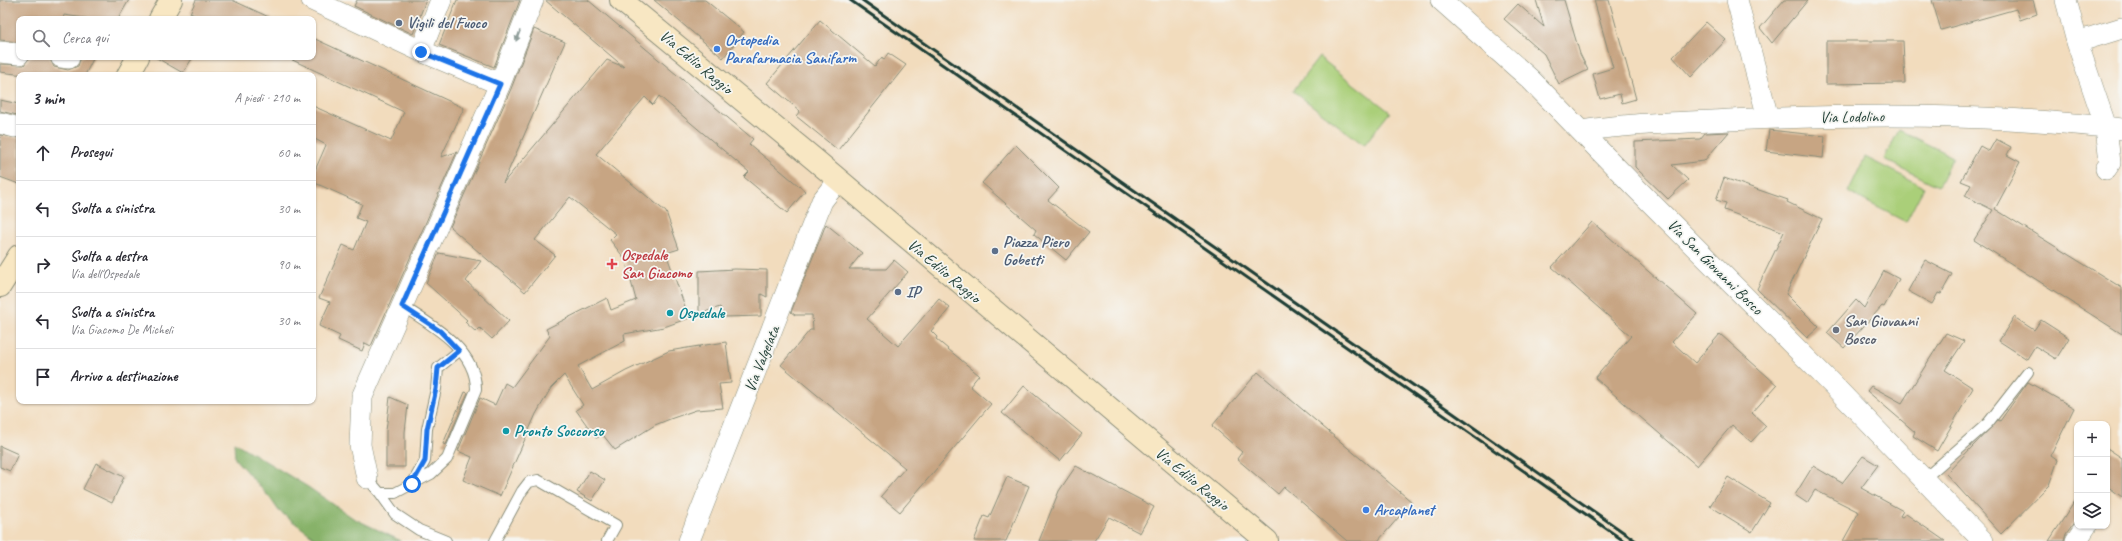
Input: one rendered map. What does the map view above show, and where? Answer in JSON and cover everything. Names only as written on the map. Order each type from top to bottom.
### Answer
[{"type":"main road","points":[[162,16],[172,0]]},
{"type":"main road","name":"Via Edilio Raggio","points":[[621,0],[1268,541]]},
{"type":"main road","points":[[130,72],[136,60]]},
{"type":"main road","points":[[0,286],[16,261]]},
{"type":"street","points":[[312,0],[421,52],[500,84]]},
{"type":"street","points":[[421,52],[441,0]]},
{"type":"street","points":[[374,486],[360,445],[362,397],[500,84],[533,0]]},
{"type":"street","name":"Via San Giovanni Bosco","points":[[1441,0],[1530,79],[1924,479],[1983,541]]},
{"type":"street","points":[[1737,0],[1768,118]]},
{"type":"street","points":[[2066,0],[2077,42],[2114,128],[2110,163],[2106,169]]},
{"type":"street","points":[[2077,42],[2122,28]]},
{"type":"street","points":[[0,52],[16,54]]},
{"type":"street","name":"Via Lodolino","points":[[1581,131],[1608,127],[1768,118],[1881,116],[2001,119],[2114,128]]},
{"type":"street","name":"Via Valgelata","points":[[689,541],[780,313],[822,202],[838,180]]},
{"type":"street","points":[[2076,541],[2084,529]]},
{"type":"lane","points":[[374,486],[394,493],[431,474],[447,459],[476,390],[476,378],[467,358],[440,331],[402,306]]},
{"type":"lane","points":[[412,484],[425,461],[427,429],[436,389],[438,368],[459,351]]},
{"type":"lane","points":[[1924,479],[1988,423],[2028,372]]},
{"type":"lane","points":[[495,541],[522,491],[529,482],[538,480],[616,525],[607,541]]},
{"type":"lane","points":[[374,486],[395,514],[419,530],[446,541]]},
{"type":"green space","points":[[1319,57],[1390,112],[1364,145],[1293,91]]},
{"type":"green space","points":[[1899,130],[1953,157],[1938,186],[1884,159]]},
{"type":"green space","points":[[1865,157],[1924,187],[1906,222],[1848,192]]},
{"type":"green space","points":[[234,442],[308,487],[353,518],[401,541],[319,541],[279,511],[270,498],[235,459]]},
{"type":"building","points":[[0,0],[129,0],[120,16],[16,16],[16,42],[0,40]]},
{"type":"building","points":[[196,0],[232,0],[267,16],[197,16],[190,13]]},
{"type":"building","name":"Vigili del Fuoco","points":[[357,0],[426,0],[413,34],[354,6]]},
{"type":"building","points":[[457,0],[520,0],[494,67],[439,45]]},
{"type":"building","points":[[545,0],[588,0],[753,139],[749,144],[805,191],[787,213],[744,177],[749,172],[659,96],[653,105],[645,97],[596,154],[666,212],[679,249],[666,253],[689,318],[664,327],[624,334],[625,341],[578,366],[592,390],[626,371],[669,351],[726,342],[731,383],[719,384],[723,408],[696,410],[670,419],[655,425],[615,450],[603,435],[596,438],[576,410],[583,405],[564,375],[551,388],[536,414],[500,496],[463,480],[472,457],[458,451],[480,398],[495,405],[505,383],[512,387],[550,336],[546,329],[607,298],[611,310],[636,300],[625,259],[610,240],[616,234],[570,197],[535,240],[555,255],[525,292],[450,227],[511,89],[534,29],[565,42],[503,183],[607,60],[624,67]]},
{"type":"building","points":[[654,0],[705,0],[744,32],[723,58]]},
{"type":"building","points":[[1536,0],[1564,0],[1580,54],[1588,70],[1559,84],[1544,54],[1504,19],[1518,4],[1544,27]]},
{"type":"building","points":[[1594,0],[1609,0],[1636,99],[1622,103],[1620,94],[1600,99],[1593,74],[1613,68]]},
{"type":"building","points":[[1784,0],[1808,0],[1772,43],[1760,28]]},
{"type":"building","points":[[1932,0],[2033,0],[2037,14],[2020,20],[2016,9],[1941,30]]},
{"type":"building","points":[[820,20],[875,66],[882,57],[884,60],[888,53],[906,65],[838,150],[796,116],[800,111],[767,83]]},
{"type":"building","points":[[1706,22],[1726,40],[1691,77],[1673,57]]},
{"type":"building","points":[[316,39],[464,108],[441,157],[457,152],[371,346],[365,343],[362,351],[338,340],[340,336],[319,326],[330,302],[319,298],[343,245],[354,250],[366,222],[356,218],[362,204],[316,183],[316,168],[326,145],[316,140],[316,107],[391,141],[404,112],[292,60],[316,60]]},
{"type":"building","points":[[1826,41],[1903,41],[1905,83],[1826,84]]},
{"type":"building","points":[[28,60],[50,60],[54,67],[68,70],[78,66],[80,60],[92,60],[86,72],[16,72],[16,74],[0,72],[0,64],[24,65]]},
{"type":"building","points":[[160,60],[191,60],[184,72]]},
{"type":"building","points":[[0,100],[16,103],[16,115],[0,111]]},
{"type":"building","points":[[1769,130],[1825,136],[1823,158],[1766,151]]},
{"type":"building","points":[[1729,132],[1704,161],[1672,165],[1688,180],[1668,199],[1635,167],[1635,142],[1700,139],[1705,133]]},
{"type":"building","points":[[0,135],[16,138],[16,183],[0,177]]},
{"type":"building","points":[[1996,139],[2011,147],[2007,155],[2020,162],[1995,209],[2122,288],[2122,334],[1974,240],[1993,210],[1965,196],[1971,185],[1961,181],[1980,146],[1989,151]]},
{"type":"building","points":[[1016,145],[1059,188],[1048,200],[1089,232],[1066,260],[1034,234],[1036,230],[982,183]]},
{"type":"building","points":[[1724,178],[1788,200],[1787,202],[1822,219],[1786,294],[1819,327],[1807,338],[1757,289],[1784,232],[1724,210],[1726,203],[1716,200]]},
{"type":"building","points":[[1592,222],[1697,314],[1672,342],[1695,363],[1720,334],[1777,385],[1752,413],[1766,426],[1751,442],[1732,425],[1697,466],[1595,378],[1631,336],[1552,267]]},
{"type":"building","points":[[826,224],[862,253],[849,269],[886,269],[894,260],[908,272],[867,319],[898,346],[939,299],[950,308],[931,331],[937,337],[936,339],[979,375],[970,386],[991,404],[900,512],[881,496],[905,468],[781,365],[810,330],[813,330],[812,315],[795,315],[791,312]]},
{"type":"building","points":[[439,253],[481,261],[466,281],[509,321],[492,339],[480,328],[476,332],[465,322],[467,320],[426,283]]},
{"type":"building","points":[[1925,260],[1952,274],[1941,294],[1938,293],[1932,304],[1908,291]]},
{"type":"building","points":[[735,269],[767,270],[767,297],[761,294],[761,316],[724,317],[720,307],[699,314],[699,271]]},
{"type":"building","points":[[1884,271],[1899,279],[1884,307],[1882,306],[1844,348],[1827,333],[1856,300],[1864,308]]},
{"type":"building","points":[[2014,317],[2034,330],[2041,320],[2069,338],[2056,359],[2035,346],[2027,359],[1999,341]]},
{"type":"building","points":[[1946,333],[1964,341],[1945,370],[1973,388],[1937,451],[1913,436],[1915,432],[1867,391],[1871,386],[1902,403]]},
{"type":"building","points":[[1258,372],[1412,502],[1378,541],[1347,541],[1284,487],[1278,494],[1237,459],[1242,452],[1212,426]]},
{"type":"building","points":[[2028,382],[2074,408],[2051,455],[2058,460],[2049,485],[2001,534],[1946,474],[1998,420],[2000,421]]},
{"type":"building","points":[[1024,386],[1082,434],[1060,461],[1002,413]]},
{"type":"building","points":[[465,392],[468,393],[446,445],[443,444]]},
{"type":"building","points":[[390,397],[408,405],[405,432],[405,467],[386,467],[386,431]]},
{"type":"building","points":[[0,446],[18,454],[10,471],[0,467]]},
{"type":"building","points":[[2110,450],[2122,458],[2122,497],[2110,488]]},
{"type":"building","points":[[1863,456],[1878,465],[1861,488],[1903,511],[1900,516],[1902,517],[1906,514],[1945,541],[1843,541],[1859,512],[1815,490],[1807,503],[1795,495],[1813,466],[1842,483]]},
{"type":"building","points":[[96,463],[124,477],[112,503],[83,489]]},
{"type":"building","points":[[1076,466],[1154,507],[1140,533],[1109,517],[1094,541],[1039,541],[1059,491]]},
{"type":"building","points":[[590,471],[605,480],[592,501],[577,492]]},
{"type":"building","points":[[1007,477],[1029,486],[1006,541],[974,541],[984,516],[989,518]]},
{"type":"building","points":[[1728,477],[1770,503],[1752,532],[1710,506]]},
{"type":"building","points":[[2074,503],[2074,522],[2066,534],[2064,541],[2049,541]]},
{"type":"railway","points":[[850,0],[1624,541]]},
{"type":"railway","points":[[862,0],[1636,541]]},
{"type":"place","name":"Vigili del Fuoco","points":[[399,23]]},
{"type":"place","name":"Ortopedia Parafarmacia Sanifarm","points":[[717,49]]},
{"type":"place","name":"Piazza Piero Gobetti","points":[[995,251]]},
{"type":"place","name":"Ospedale San Giacomo","points":[[612,264]]},
{"type":"place","name":"IP","points":[[898,292]]},
{"type":"place","name":"Ospedale","points":[[670,313]]},
{"type":"place","name":"San Giovanni Bosco","points":[[1836,330]]},
{"type":"place","name":"Pronto Soccorso","points":[[506,431]]},
{"type":"place","name":"Arcaplanet","points":[[1366,510]]},
{"type":"route","points":[[412,484],[425,461],[427,429],[436,389],[438,368],[459,351],[440,331],[402,306],[500,84],[421,52]]}]
